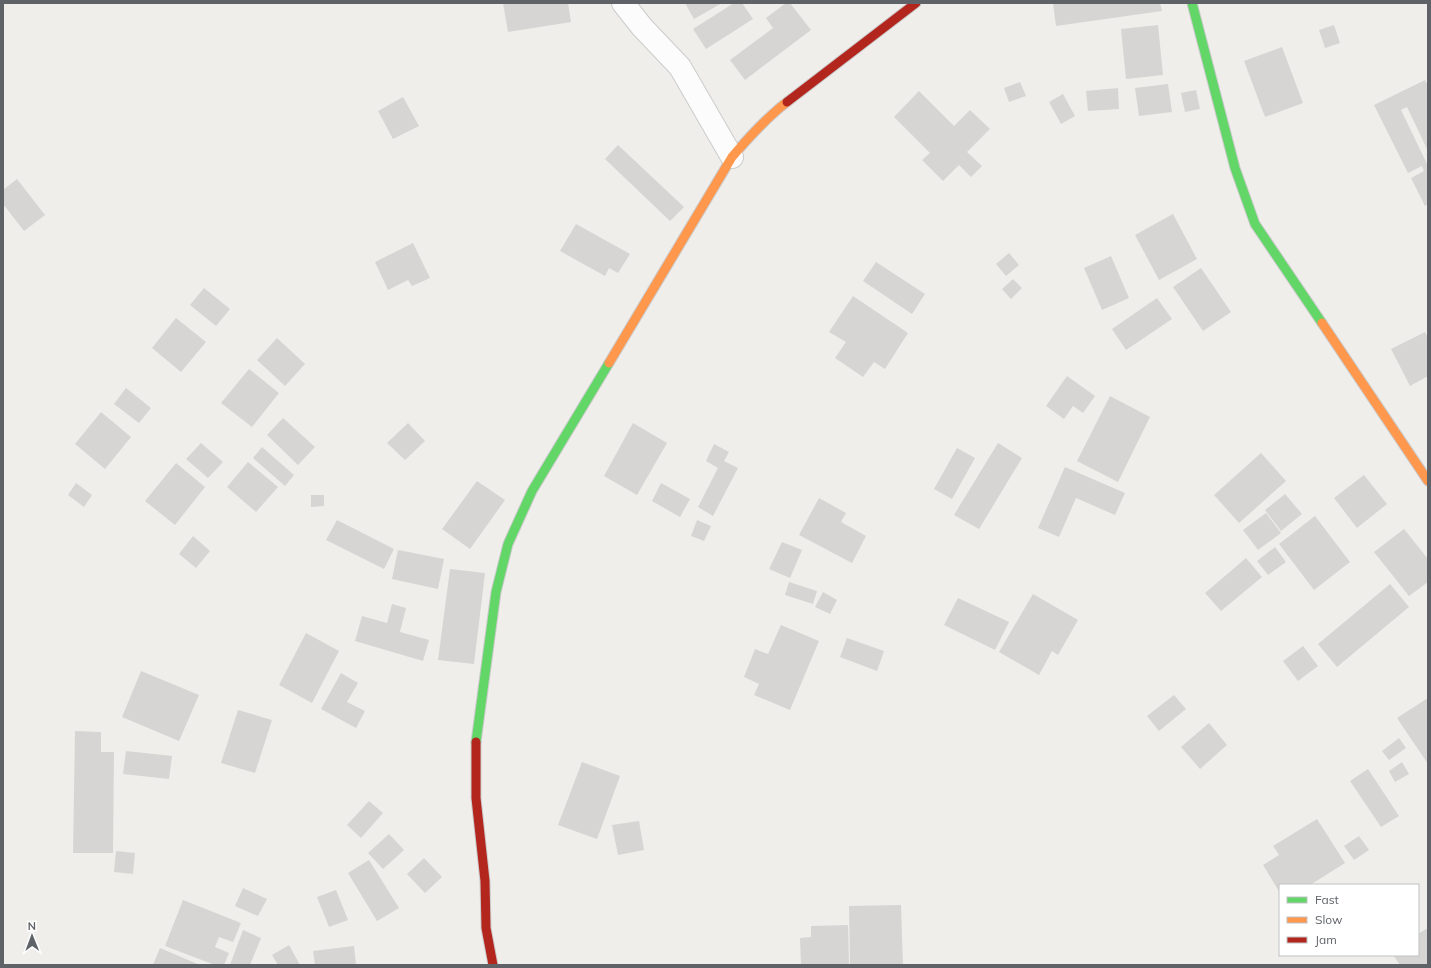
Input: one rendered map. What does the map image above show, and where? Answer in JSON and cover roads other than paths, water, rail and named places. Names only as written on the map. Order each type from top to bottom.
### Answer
[{"type":"street","points":[[623,3],[642,27],[680,67],[732,157]]},
{"type":"street","points":[[493,965],[486,928],[485,881],[476,798],[476,744],[496,592],[508,544],[532,491],[732,157],[772,114],[916,3]]},
{"type":"street","points":[[1192,3],[1235,168],[1256,224],[1428,481]]}]
